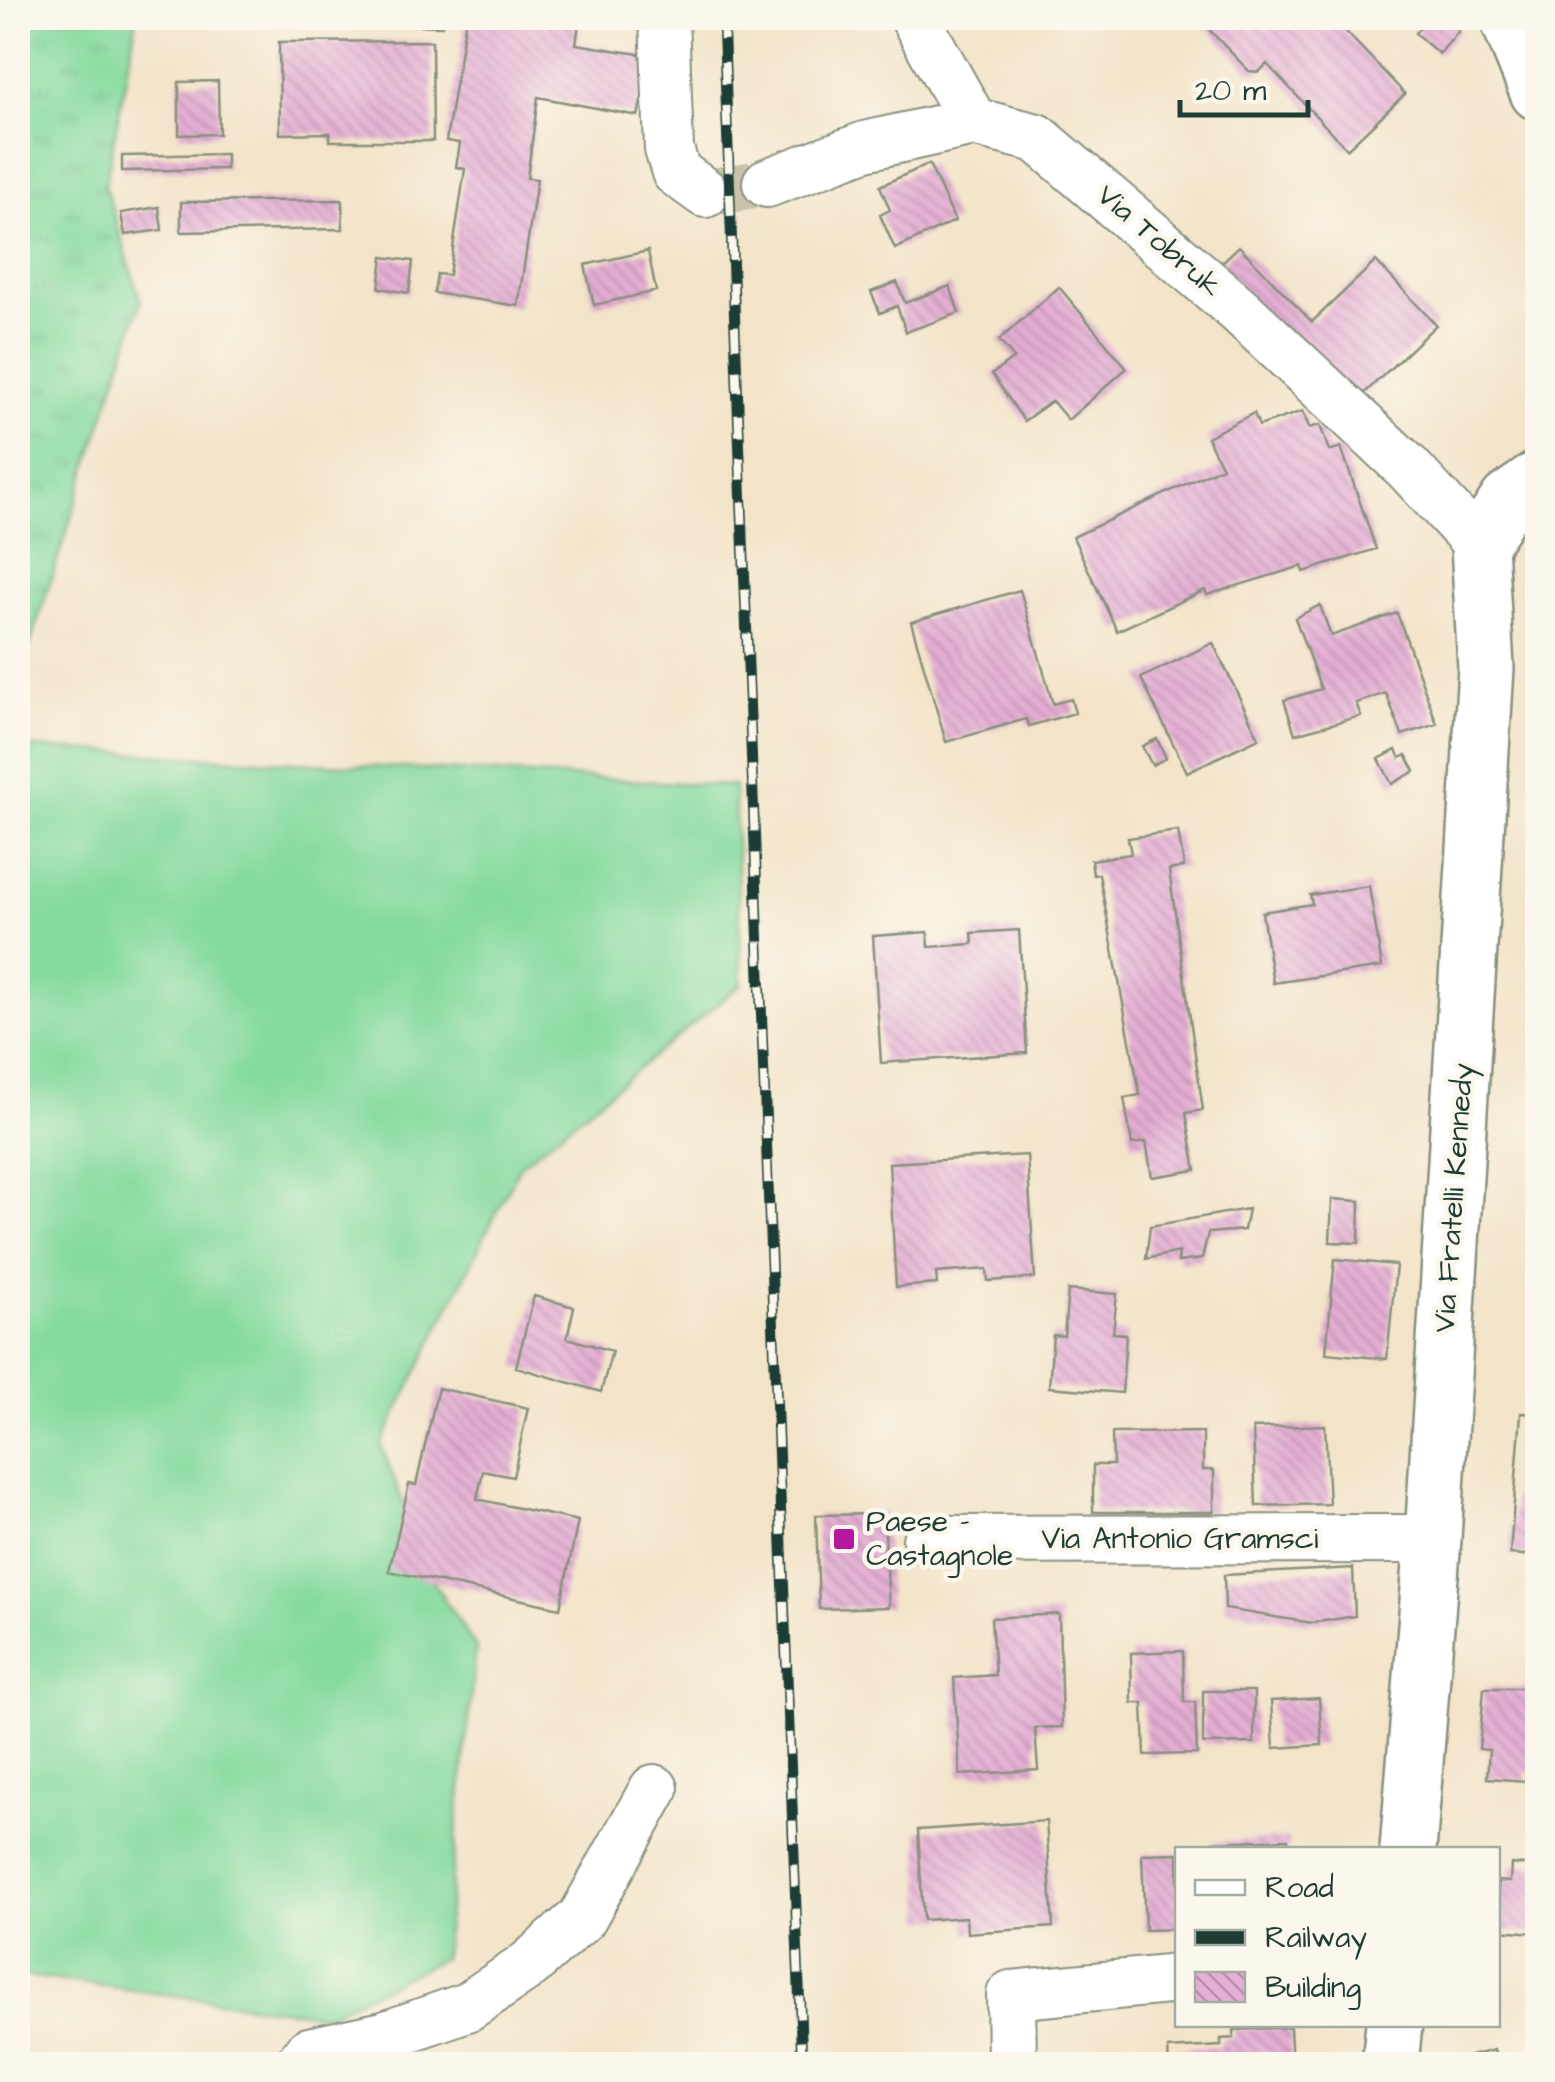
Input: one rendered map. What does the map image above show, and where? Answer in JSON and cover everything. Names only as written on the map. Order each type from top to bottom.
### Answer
[{"type":"street","points":[[664,18],[669,149],[676,172],[705,192]]},
{"type":"street","points":[[916,18],[973,122]]},
{"type":"street","points":[[1508,18],[1538,92]]},
{"type":"street","name":"Via Tobruk","points":[[767,183],[864,146],[973,122],[1037,138],[1110,198],[1408,468],[1479,545]]},
{"type":"street","points":[[1479,545],[1508,500],[1538,479]]},
{"type":"street","points":[[1479,545],[1538,534]]},
{"type":"street","name":"Via Fratelli Kennedy","points":[[1408,1847],[1432,1539],[1486,668],[1479,545]]},
{"type":"street","name":"Via Antonio Gramsci","points":[[927,1540],[1432,1539]]},
{"type":"street","points":[[299,2064],[309,2052],[384,2036],[468,2007],[525,1968],[582,1918],[654,1789]]},
{"type":"street","points":[[1012,2064],[1010,1995],[1175,1979]]},
{"type":"street","points":[[1390,2064],[1394,2027]]},
{"type":"green space","points":[[18,18],[137,18],[105,186],[141,302],[18,681]]},
{"type":"green space","points":[[18,747],[734,786],[742,984],[520,1165],[381,1445],[432,1580],[476,1648],[443,1958],[326,2015],[18,1975]]},
{"type":"building","points":[[374,18],[443,18],[442,26],[375,24]]},
{"type":"building","points":[[466,18],[580,18],[576,44],[651,56],[638,116],[538,97],[527,178],[537,179],[518,306],[434,293],[437,274],[449,275],[465,169],[456,167],[460,143],[446,141]]},
{"type":"building","points":[[1198,18],[1333,18],[1405,94],[1347,149],[1267,64],[1259,72],[1249,71]]},
{"type":"building","points":[[1429,18],[1444,18],[1459,31],[1439,54],[1415,33]]},
{"type":"building","points":[[432,41],[433,141],[330,141],[330,133],[280,134],[279,42]]},
{"type":"building","points":[[218,81],[219,134],[179,135],[179,82]]},
{"type":"building","points":[[226,154],[226,169],[122,171],[122,156]]},
{"type":"building","points":[[929,164],[955,221],[895,249],[880,215],[890,210],[880,186]]},
{"type":"building","points":[[342,200],[343,229],[181,232],[181,202]]},
{"type":"building","points":[[159,207],[162,230],[125,235],[121,213]]},
{"type":"building","points":[[1239,246],[1312,322],[1376,261],[1436,325],[1348,409],[1215,269]]},
{"type":"building","points":[[648,251],[656,291],[594,305],[585,265]]},
{"type":"building","points":[[383,257],[413,261],[409,293],[379,288]]},
{"type":"building","points":[[897,282],[905,303],[950,286],[959,313],[906,332],[897,306],[880,313],[871,292]]},
{"type":"building","points":[[1059,287],[1127,368],[1068,420],[1052,401],[1024,421],[992,374],[1014,358],[999,340]]},
{"type":"building","points":[[1303,411],[1309,428],[1320,425],[1329,451],[1341,447],[1376,549],[1304,572],[1302,566],[1207,595],[1205,590],[1117,631],[1073,537],[1222,467],[1207,437],[1254,413],[1259,426]]},
{"type":"building","points":[[1020,590],[1053,704],[1071,699],[1075,713],[1029,726],[1026,719],[946,742],[911,622]]},
{"type":"building","points":[[1320,605],[1331,636],[1397,613],[1437,724],[1402,735],[1386,693],[1356,703],[1361,716],[1295,734],[1284,700],[1321,689],[1295,618]]},
{"type":"building","points":[[1213,643],[1259,738],[1187,772],[1141,678]]},
{"type":"building","points":[[1157,739],[1166,758],[1152,765],[1142,746]]},
{"type":"building","points":[[1396,750],[1400,758],[1406,755],[1415,771],[1392,784],[1379,759]]},
{"type":"building","points":[[1178,831],[1184,867],[1169,870],[1203,1110],[1186,1113],[1196,1170],[1152,1177],[1146,1142],[1132,1144],[1124,1098],[1140,1095],[1099,874],[1093,875],[1091,860],[1131,854],[1128,838]]},
{"type":"building","points":[[1369,886],[1382,967],[1273,983],[1262,912],[1312,904],[1310,895]]},
{"type":"building","points":[[1019,930],[1027,1053],[881,1063],[873,936],[928,932],[929,947],[973,944],[972,933]]},
{"type":"building","points":[[1027,1155],[1035,1278],[988,1281],[987,1269],[936,1273],[937,1284],[896,1287],[889,1163]]},
{"type":"building","points":[[1332,1199],[1360,1201],[1359,1243],[1330,1242]]},
{"type":"building","points":[[1248,1209],[1244,1230],[1208,1233],[1202,1259],[1178,1262],[1179,1252],[1146,1259],[1150,1226]]},
{"type":"building","points":[[1335,1259],[1396,1265],[1387,1359],[1326,1353]]},
{"type":"building","points":[[1068,1290],[1117,1294],[1113,1333],[1126,1334],[1122,1393],[1049,1387],[1053,1335],[1064,1336]]},
{"type":"building","points":[[534,1296],[574,1307],[567,1338],[612,1351],[601,1392],[516,1367]]},
{"type":"building","points":[[438,1388],[528,1408],[513,1477],[483,1471],[477,1499],[578,1521],[560,1608],[389,1571],[409,1484],[416,1485]]},
{"type":"building","points":[[1521,1413],[1538,1414],[1538,1556],[1510,1554]]},
{"type":"building","points":[[1325,1425],[1329,1504],[1256,1506],[1253,1428]]},
{"type":"building","points":[[1203,1432],[1203,1470],[1214,1470],[1214,1512],[1093,1512],[1093,1465],[1113,1465],[1112,1433]]},
{"type":"building","points":[[884,1514],[889,1607],[819,1609],[816,1515]]},
{"type":"building","points":[[1353,1568],[1355,1616],[1312,1623],[1225,1609],[1224,1575]]},
{"type":"building","points":[[1059,1614],[1062,1727],[1035,1728],[1038,1770],[960,1775],[954,1678],[995,1675],[991,1618]]},
{"type":"building","points":[[1183,1651],[1184,1702],[1195,1702],[1197,1754],[1145,1755],[1143,1703],[1132,1703],[1131,1653]]},
{"type":"building","points":[[1484,1688],[1536,1688],[1538,1773],[1526,1772],[1526,1781],[1487,1778],[1489,1750],[1479,1749]]},
{"type":"building","points":[[1203,1691],[1254,1691],[1254,1743],[1203,1744]]},
{"type":"building","points":[[1319,1698],[1322,1745],[1274,1748],[1271,1701]]},
{"type":"building","points":[[1046,1821],[1053,1927],[967,1933],[966,1917],[923,1920],[918,1830]]},
{"type":"building","points":[[1288,1839],[1289,1847],[1213,1847],[1213,1842]]},
{"type":"building","points":[[1175,1853],[1175,1929],[1145,1930],[1142,1854]]},
{"type":"building","points":[[1511,1864],[1538,1866],[1538,1933],[1500,1930],[1500,1881],[1510,1882]]},
{"type":"building","points":[[1290,2027],[1292,2064],[1169,2064],[1168,2049],[1221,2046],[1221,2039],[1234,2038],[1234,2030]]},
{"type":"building","points":[[1494,2050],[1498,2064],[1459,2064],[1458,2059]]},
{"type":"tunnel","points":[[705,193],[767,183]]},
{"type":"railway","points":[[723,18],[802,2064]]},
{"type":"place","name":"Paese - Castagnole","points":[[844,1539]]}]
